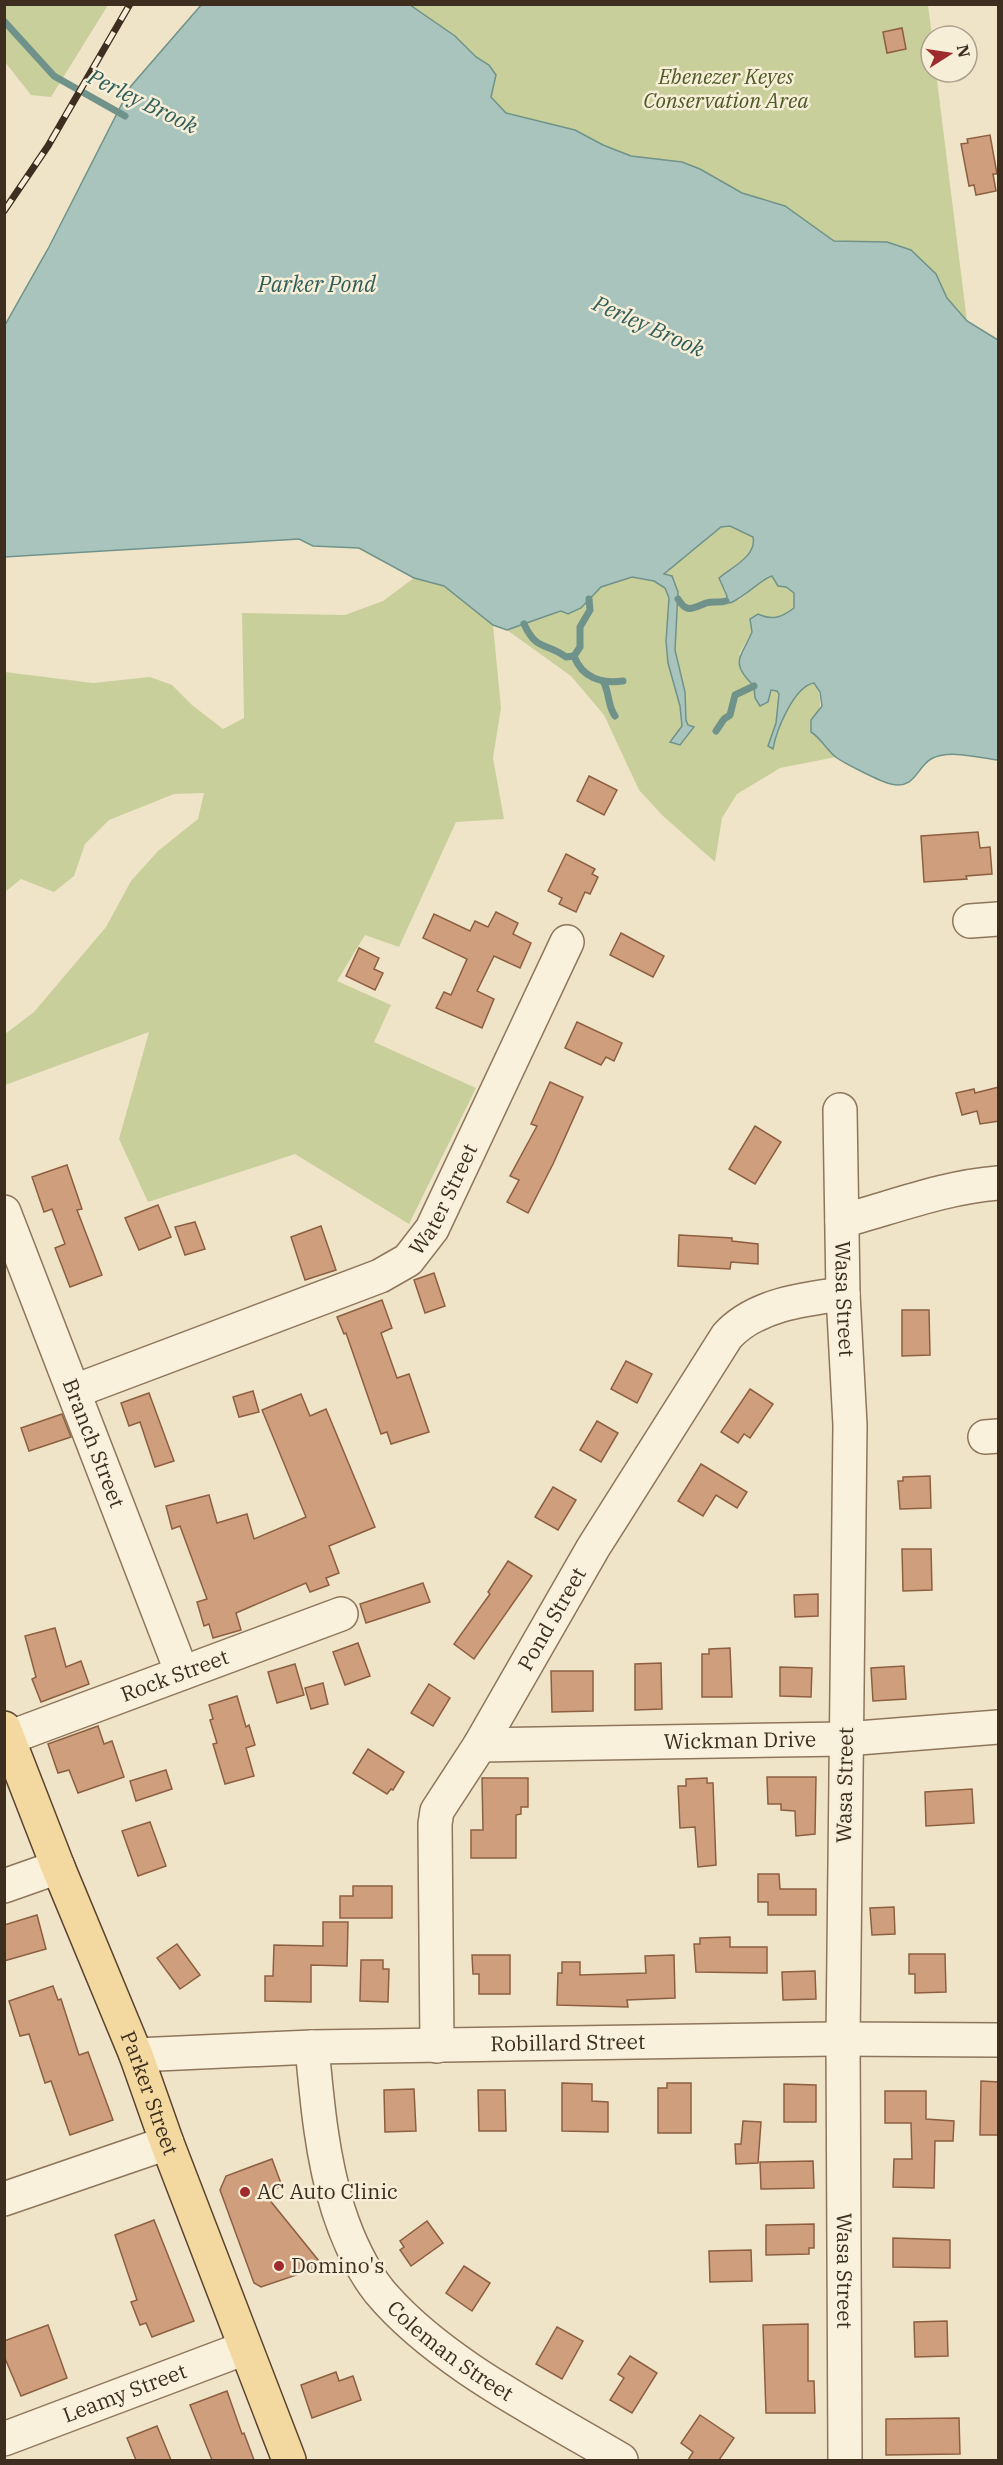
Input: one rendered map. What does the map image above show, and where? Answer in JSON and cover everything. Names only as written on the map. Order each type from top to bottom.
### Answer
[{"type":"main road","name":"Parker Street","points":[[6,1733],[58,1867],[136,2055],[166,2143],[289,2460]]},
{"type":"street","name":"Water Street","points":[[75,1390],[380,1276],[408,1260],[432,1229],[567,942]]},
{"type":"street","name":"Wasa Street","points":[[840,1110],[843,1294],[850,1425],[843,2040],[845,2460]]},
{"type":"street","points":[[842,1221],[944,1191],[999,1182]]},
{"type":"street","name":"Branch Street","points":[[4,1212],[75,1390],[182,1673]]},
{"type":"street","name":"Pond Street","points":[[437,2046],[435,1819],[447,1794],[480,1745],[593,1548],[727,1336],[744,1321],[760,1313],[794,1302],[843,1294]]},
{"type":"street","name":"Rock Street","points":[[6,1733],[182,1673],[342,1614]]},
{"type":"street","name":"Wickman Drive","points":[[480,1745],[845,1739],[999,1727]]},
{"type":"street","points":[[4,1886],[58,1867]]},
{"type":"street","name":"Robillard Street","points":[[136,2055],[312,2048],[835,2039],[999,2040]]},
{"type":"street","name":"Coleman Street","points":[[312,2048],[324,2144],[339,2211],[363,2266],[378,2290],[433,2343],[474,2371],[621,2460]]},
{"type":"street","points":[[4,2199],[166,2143]]},
{"type":"street","name":"Leamy Street","points":[[4,2439],[245,2348]]},
{"type":"green space","points":[[4,5],[108,5],[51,97],[31,95],[5,62]]},
{"type":"green space","name":"Ebenezer Keyes Conservation Area","points":[[410,5],[928,5],[930,24],[919,24],[919,84],[937,84],[967,321],[947,298],[936,274],[856,242],[834,241],[785,206],[742,193],[700,169],[631,156],[603,145],[575,130],[506,113],[491,97],[496,76],[489,65],[476,57],[455,36]]},
{"type":"green space","points":[[730,526],[753,537],[753,544],[743,560],[719,578],[727,596],[739,600],[772,576],[778,586],[786,587],[794,593],[794,608],[782,617],[768,619],[752,632],[739,654],[754,686],[755,698],[760,706],[768,702],[771,690],[779,694],[776,723],[769,742],[773,749],[782,721],[793,700],[807,686],[814,683],[820,698],[817,731],[822,741],[836,757],[780,768],[737,794],[722,818],[715,862],[663,816],[639,790],[604,715],[571,676],[507,630],[552,614],[581,608],[601,587],[632,577],[663,574],[721,527]]},
{"type":"green space","points":[[414,578],[444,586],[493,625],[501,708],[493,758],[504,819],[456,822],[399,947],[365,935],[337,981],[391,1005],[374,1042],[476,1088],[409,1224],[295,1154],[148,1202],[119,1139],[149,1032],[5,1085],[5,1034],[34,1012],[106,927],[131,881],[158,851],[198,819],[204,793],[174,794],[109,820],[85,844],[74,876],[54,892],[21,879],[5,892],[5,672],[93,683],[150,677],[172,685],[192,705],[223,729],[244,718],[242,613],[345,615],[383,601]]},
{"type":"water","name":"Parker Pond","points":[[202,4],[410,5],[455,36],[476,57],[489,65],[496,75],[491,97],[506,113],[575,130],[603,145],[631,156],[682,162],[700,169],[742,193],[785,206],[834,241],[887,242],[911,250],[936,274],[947,298],[967,321],[998,340],[998,760],[964,755],[938,756],[926,763],[911,781],[905,784],[891,784],[880,780],[837,758],[811,732],[811,720],[822,706],[820,692],[814,683],[807,686],[793,700],[782,721],[773,749],[768,746],[776,723],[779,694],[771,690],[768,702],[760,706],[755,698],[754,686],[746,678],[739,665],[741,654],[752,632],[750,619],[758,614],[773,618],[785,614],[794,608],[794,593],[786,587],[778,586],[772,576],[736,600],[730,603],[726,601],[727,596],[719,578],[747,555],[753,544],[753,537],[730,526],[721,527],[664,574],[672,576],[678,592],[675,650],[685,692],[686,720],[688,725],[694,727],[680,745],[670,742],[682,726],[680,706],[668,663],[666,641],[669,598],[665,588],[654,581],[632,577],[601,587],[581,608],[568,614],[561,611],[507,630],[493,625],[444,586],[414,578],[359,548],[313,546],[299,539],[5,557],[5,325],[49,247],[131,86]]},
{"type":"building","points":[[902,28],[906,49],[887,53],[883,32]]},
{"type":"building","points":[[990,135],[997,174],[993,174],[996,191],[976,195],[974,185],[969,186],[961,144],[968,143],[967,139]]},
{"type":"building","points":[[589,776],[617,790],[604,815],[577,801]]},
{"type":"building","points":[[978,832],[980,848],[990,847],[992,874],[966,876],[967,879],[924,882],[921,836]]},
{"type":"building","points":[[566,854],[595,869],[592,874],[598,877],[590,894],[585,892],[576,912],[559,904],[562,898],[548,891]]},
{"type":"building","points":[[496,912],[518,923],[513,934],[531,943],[520,968],[494,956],[477,991],[494,999],[482,1028],[436,1008],[444,992],[451,995],[467,959],[423,938],[434,914],[470,931],[475,921],[488,927]]},
{"type":"building","points":[[621,933],[664,956],[653,977],[610,955]]},
{"type":"building","points":[[359,948],[379,958],[374,969],[383,973],[375,990],[346,976]]},
{"type":"building","points":[[577,1022],[622,1043],[614,1061],[606,1057],[601,1065],[565,1048]]},
{"type":"building","points":[[550,1082],[583,1097],[528,1213],[507,1202],[519,1180],[510,1176],[537,1126],[531,1124]]},
{"type":"building","points":[[999,1087],[999,1121],[980,1124],[977,1111],[962,1115],[956,1093],[974,1089],[975,1093]]},
{"type":"building","points":[[755,1126],[781,1142],[755,1184],[729,1169]]},
{"type":"building","points":[[67,1165],[82,1209],[77,1210],[102,1275],[70,1287],[55,1248],[65,1244],[52,1209],[44,1212],[32,1177]]},
{"type":"building","points":[[158,1205],[171,1237],[139,1250],[125,1218]]},
{"type":"building","points":[[195,1222],[205,1249],[185,1255],[175,1227]]},
{"type":"building","points":[[321,1226],[336,1270],[305,1280],[291,1237]]},
{"type":"building","points":[[679,1235],[732,1238],[732,1241],[758,1244],[758,1264],[731,1262],[730,1269],[678,1266]]},
{"type":"building","points":[[434,1273],[445,1306],[425,1313],[414,1280]]},
{"type":"building","points":[[382,1300],[392,1328],[381,1333],[397,1378],[409,1374],[429,1432],[391,1444],[387,1432],[381,1434],[346,1333],[344,1334],[337,1317]]},
{"type":"building","points":[[902,1310],[929,1310],[930,1355],[902,1356]]},
{"type":"building","points":[[626,1361],[652,1374],[637,1403],[611,1389]]},
{"type":"building","points":[[750,1389],[773,1404],[750,1438],[744,1434],[738,1443],[721,1432]]},
{"type":"building","points":[[253,1391],[259,1412],[239,1417],[233,1397]]},
{"type":"building","points":[[149,1393],[174,1461],[155,1467],[140,1422],[129,1426],[121,1403]]},
{"type":"building","points":[[301,1394],[310,1416],[326,1409],[375,1527],[329,1546],[339,1573],[326,1578],[329,1585],[310,1592],[306,1583],[236,1613],[241,1630],[213,1638],[209,1624],[204,1626],[197,1602],[207,1599],[180,1526],[172,1529],[166,1506],[209,1495],[217,1523],[247,1514],[254,1539],[306,1517],[262,1410]]},
{"type":"building","points":[[62,1414],[71,1437],[29,1451],[21,1428]]},
{"type":"building","points":[[597,1421],[618,1433],[601,1462],[580,1450]]},
{"type":"building","points":[[701,1464],[747,1492],[737,1508],[716,1495],[703,1516],[678,1501]]},
{"type":"building","points":[[930,1476],[931,1508],[900,1509],[898,1481],[903,1481],[903,1477]]},
{"type":"building","points":[[553,1487],[576,1500],[558,1530],[535,1517]]},
{"type":"building","points":[[902,1549],[931,1549],[932,1590],[903,1591]]},
{"type":"building","points":[[508,1561],[532,1576],[474,1659],[454,1644],[490,1594],[488,1592]]},
{"type":"building","points":[[423,1583],[430,1602],[366,1623],[360,1604]]},
{"type":"building","points":[[818,1594],[818,1616],[795,1617],[794,1595]]},
{"type":"building","points":[[55,1628],[66,1667],[81,1661],[89,1684],[41,1702],[32,1679],[36,1677],[25,1636]]},
{"type":"building","points":[[358,1643],[370,1676],[345,1685],[333,1652]]},
{"type":"building","points":[[730,1648],[732,1697],[702,1697],[702,1654],[709,1654],[709,1649]]},
{"type":"building","points":[[661,1663],[662,1709],[635,1710],[635,1664]]},
{"type":"building","points":[[295,1664],[304,1695],[277,1703],[268,1672]]},
{"type":"building","points":[[904,1666],[906,1699],[873,1701],[871,1668]]},
{"type":"building","points":[[780,1667],[812,1668],[811,1697],[780,1696]]},
{"type":"building","points":[[551,1671],[593,1671],[593,1711],[552,1712]]},
{"type":"building","points":[[323,1683],[328,1704],[311,1709],[305,1688]]},
{"type":"building","points":[[429,1684],[450,1698],[433,1726],[411,1713]]},
{"type":"building","points":[[237,1696],[246,1727],[249,1725],[255,1745],[246,1748],[254,1776],[225,1784],[213,1744],[217,1743],[210,1720],[213,1719],[209,1705]]},
{"type":"building","points":[[98,1726],[104,1744],[112,1741],[124,1777],[78,1793],[69,1770],[58,1773],[48,1744]]},
{"type":"building","points":[[368,1749],[404,1772],[393,1790],[391,1789],[387,1794],[353,1773]]},
{"type":"building","points":[[166,1770],[172,1789],[136,1801],[130,1781]]},
{"type":"building","points":[[767,1777],[816,1777],[815,1834],[796,1836],[795,1811],[781,1810],[781,1804],[768,1804]]},
{"type":"building","points":[[482,1778],[528,1778],[528,1807],[521,1807],[521,1814],[516,1815],[516,1858],[471,1858],[471,1830],[483,1830]]},
{"type":"building","points":[[707,1778],[707,1783],[713,1783],[716,1865],[698,1867],[695,1827],[680,1828],[678,1786],[686,1786],[686,1779]]},
{"type":"building","points":[[972,1789],[974,1823],[926,1826],[925,1792]]},
{"type":"building","points":[[150,1822],[166,1866],[138,1876],[122,1831]]},
{"type":"building","points":[[758,1874],[779,1874],[780,1889],[816,1889],[816,1915],[768,1915],[768,1902],[758,1902]]},
{"type":"building","points":[[353,1886],[392,1886],[392,1918],[340,1918],[340,1896],[353,1896]]},
{"type":"building","points":[[894,1907],[895,1934],[872,1935],[870,1908]]},
{"type":"building","points":[[37,1915],[46,1949],[4,1961],[4,1925]]},
{"type":"building","points":[[323,1922],[348,1922],[347,1966],[311,1965],[311,2002],[265,2001],[265,1976],[273,1976],[274,1945],[323,1946]]},
{"type":"building","points":[[730,1937],[730,1947],[767,1947],[767,1973],[696,1972],[694,1944],[700,1944],[700,1938]]},
{"type":"building","points":[[177,1944],[200,1975],[180,1989],[157,1958]]},
{"type":"building","points":[[909,1954],[945,1954],[946,1992],[915,1993],[915,1974],[909,1974]]},
{"type":"building","points":[[472,1955],[510,1955],[510,1994],[479,1994],[479,1974],[473,1974]]},
{"type":"building","points":[[674,1955],[675,1998],[627,2000],[628,2007],[557,2005],[558,1973],[562,1973],[562,1962],[580,1962],[580,1975],[646,1973],[645,1956]]},
{"type":"building","points":[[361,1960],[383,1960],[383,1969],[389,1969],[388,2002],[360,2001]]},
{"type":"building","points":[[815,1971],[816,1999],[783,2000],[782,1972]]},
{"type":"building","points":[[53,1986],[58,2000],[61,1999],[79,2055],[88,2052],[113,2120],[70,2135],[51,2081],[45,2083],[29,2034],[20,2036],[9,2001]]},
{"type":"building","points":[[981,2081],[999,2082],[999,2135],[980,2135]]},
{"type":"building","points":[[562,2083],[592,2084],[592,2101],[608,2102],[608,2132],[562,2131]]},
{"type":"building","points":[[667,2083],[691,2083],[691,2133],[658,2133],[658,2088],[667,2088]]},
{"type":"building","points":[[784,2084],[816,2085],[816,2122],[784,2122]]},
{"type":"building","points":[[414,2089],[416,2131],[385,2132],[384,2090]]},
{"type":"building","points":[[478,2090],[505,2090],[506,2131],[479,2131]]},
{"type":"building","points":[[885,2091],[926,2091],[926,2119],[954,2121],[953,2141],[935,2141],[934,2188],[893,2187],[894,2159],[912,2159],[911,2123],[885,2123]]},
{"type":"building","points":[[743,2121],[761,2122],[758,2163],[736,2164],[735,2144],[741,2144]]},
{"type":"building","points":[[272,2159],[282,2186],[264,2193],[323,2266],[261,2287],[254,2283],[220,2190],[226,2176]]},
{"type":"building","points":[[813,2161],[814,2188],[761,2189],[760,2162]]},
{"type":"building","points":[[154,2220],[194,2321],[152,2337],[146,2323],[140,2325],[131,2302],[137,2300],[115,2235]]},
{"type":"building","points":[[427,2221],[443,2243],[411,2266],[400,2250],[404,2247],[400,2241]]},
{"type":"building","points":[[814,2224],[814,2248],[809,2248],[809,2254],[766,2255],[766,2225]]},
{"type":"building","points":[[893,2238],[950,2240],[950,2268],[893,2267]]},
{"type":"building","points":[[751,2250],[752,2281],[710,2282],[709,2251]]},
{"type":"building","points":[[464,2266],[490,2283],[472,2311],[446,2293]]},
{"type":"building","points":[[947,2321],[948,2356],[915,2357],[914,2322]]},
{"type":"building","points":[[808,2324],[808,2381],[814,2381],[815,2413],[766,2413],[763,2325]]},
{"type":"building","points":[[48,2325],[67,2378],[21,2396],[4,2356],[4,2341]]},
{"type":"building","points":[[557,2327],[583,2341],[562,2379],[536,2364]]},
{"type":"building","points":[[630,2356],[657,2373],[632,2413],[610,2400],[624,2378],[618,2374]]},
{"type":"building","points":[[336,2372],[339,2381],[353,2376],[361,2400],[312,2418],[301,2385]]},
{"type":"building","points":[[227,2391],[254,2460],[212,2460],[190,2405]]},
{"type":"building","points":[[700,2415],[734,2438],[719,2460],[688,2460],[693,2452],[681,2443]]},
{"type":"building","points":[[959,2418],[960,2454],[886,2455],[886,2419]]},
{"type":"building","points":[[157,2426],[171,2460],[136,2460],[127,2438]]},
{"type":"waterway","name":"Perley Brook","points":[[4,21],[54,76],[125,116]]},
{"type":"waterway","points":[[589,599],[590,610],[580,627],[580,647],[574,656],[582,670],[594,678],[615,682],[623,681]]},
{"type":"waterway","points":[[678,599],[687,608],[694,608],[708,602],[726,601]]},
{"type":"waterway","points":[[524,624],[538,643],[566,657],[574,656]]},
{"type":"waterway","points":[[603,681],[615,716]]},
{"type":"waterway","points":[[716,731],[724,719],[730,715],[735,695],[754,686]]},
{"type":"railway","points":[[4,211],[48,146],[130,4]]},
{"type":"place","name":"AC Auto Clinic","points":[[245,2192]]},
{"type":"place","name":"Domino's","points":[[279,2266]]}]
